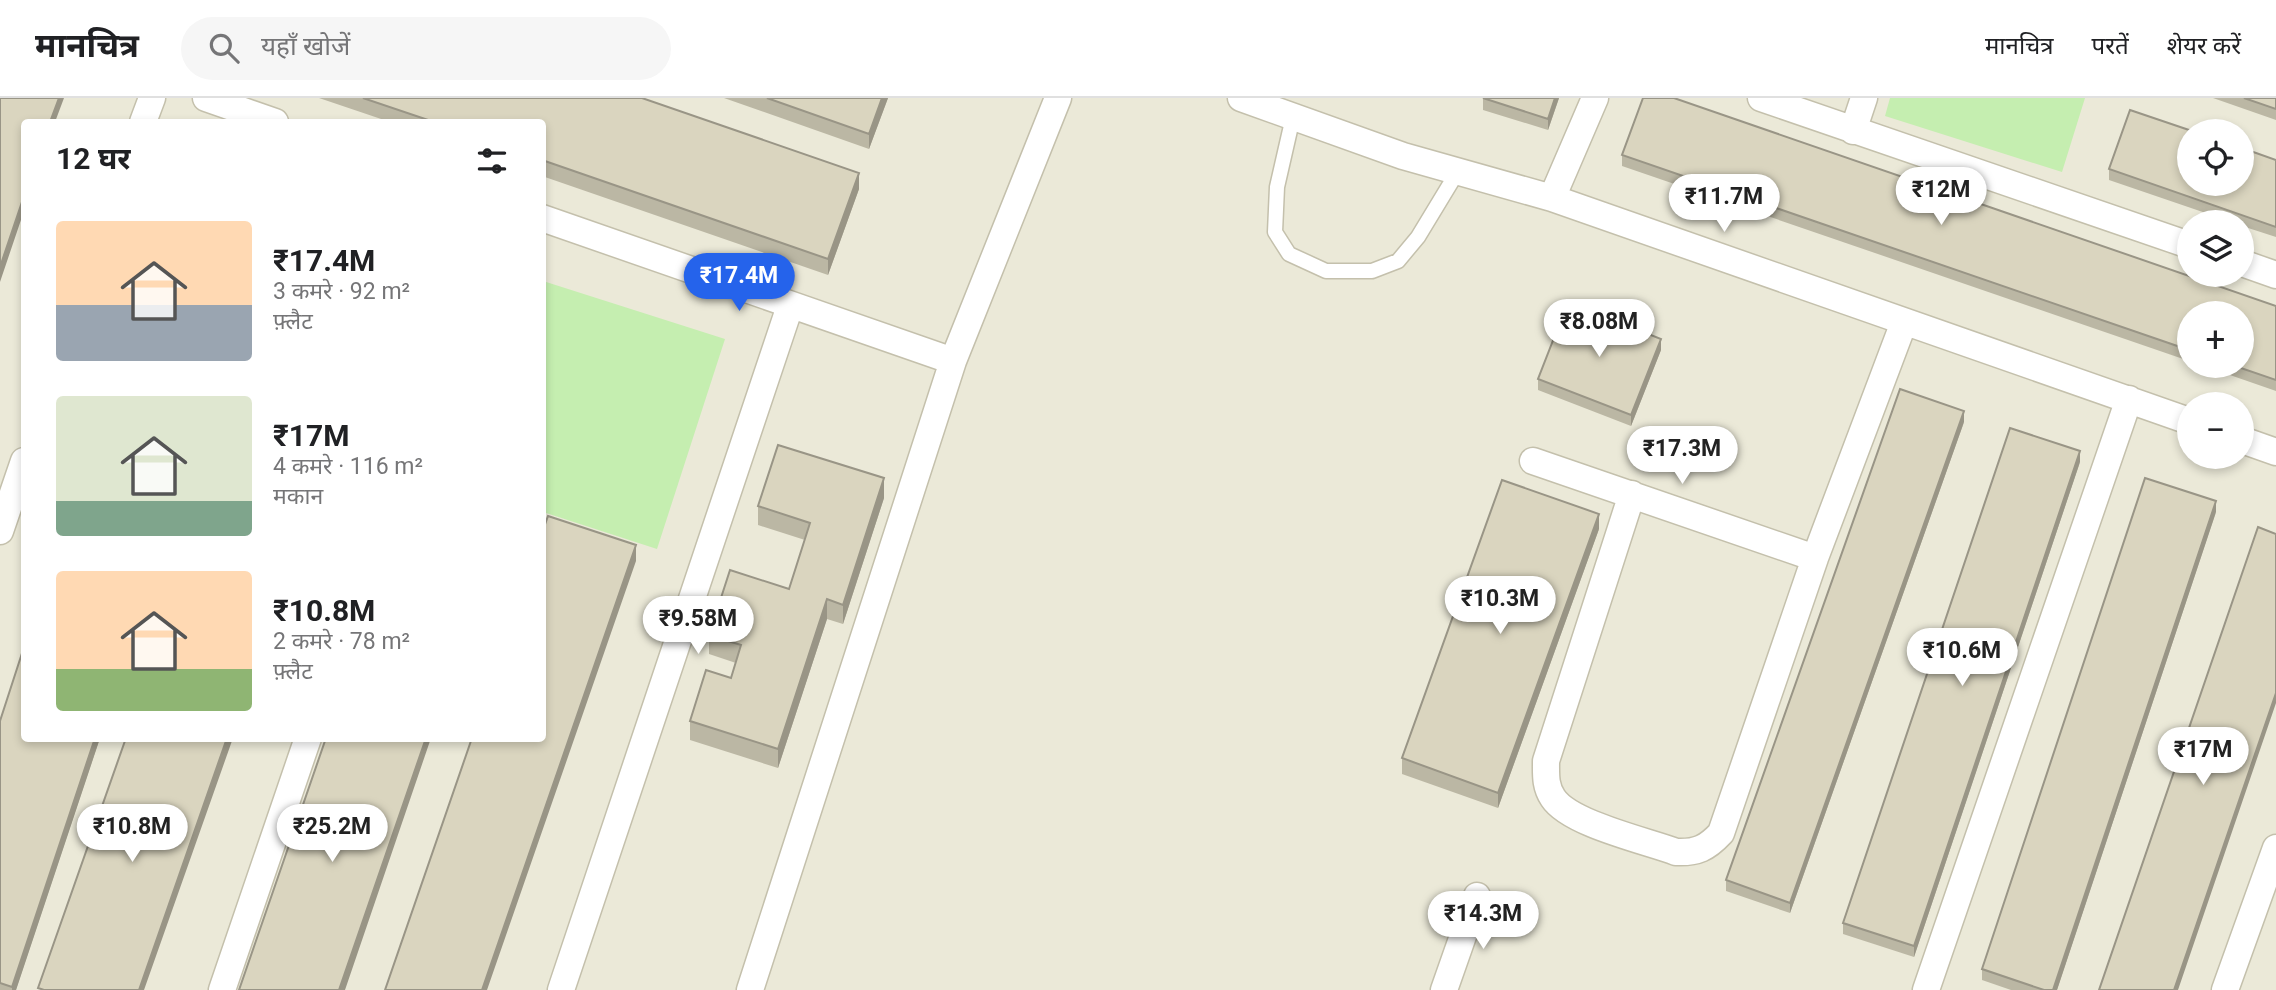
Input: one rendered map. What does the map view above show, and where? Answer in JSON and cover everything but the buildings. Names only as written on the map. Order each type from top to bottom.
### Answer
[{"type":"street","points":[[144,119],[152,98]]},
{"type":"street","points":[[206,98],[266,119]]},
{"type":"street","points":[[750,990],[953,361],[1058,98]]},
{"type":"street","points":[[1241,98],[1403,156],[1552,198],[2177,417]]},
{"type":"street","points":[[1552,198],[1595,98]]},
{"type":"street","points":[[1761,98],[2177,241]]},
{"type":"street","points":[[1853,131],[1864,98]]},
{"type":"street","points":[[546,219],[953,361]]},
{"type":"street","points":[[2254,267],[2276,275]]},
{"type":"street","points":[[561,990],[790,306]]},
{"type":"street","points":[[1632,494],[1546,761],[1546,782],[1554,800],[1577,817],[1676,852],[1693,853],[1709,846],[1721,833],[1815,558],[1903,322]]},
{"type":"street","points":[[1926,990],[2129,399]]},
{"type":"street","points":[[2254,444],[2276,452]]},
{"type":"street","points":[[1533,461],[1815,558]]},
{"type":"street","points":[[0,531],[21,470]]},
{"type":"street","points":[[222,990],[307,742]]},
{"type":"street","points":[[2225,990],[2276,848]]},
{"type":"street","points":[[1444,990],[1477,896]]},
{"type":"lane","points":[[1293,117],[1277,187],[1275,232],[1289,254],[1326,271],[1372,271],[1398,261],[1418,237],[1458,172]]},
{"type":"shaded area","points":[[0,98],[2276,98],[2276,990],[0,990]]},
{"type":"green space","points":[[1890,98],[2085,98],[2062,172],[1885,116]]},
{"type":"green space","points":[[546,282],[725,339],[657,549],[546,513]]}]
